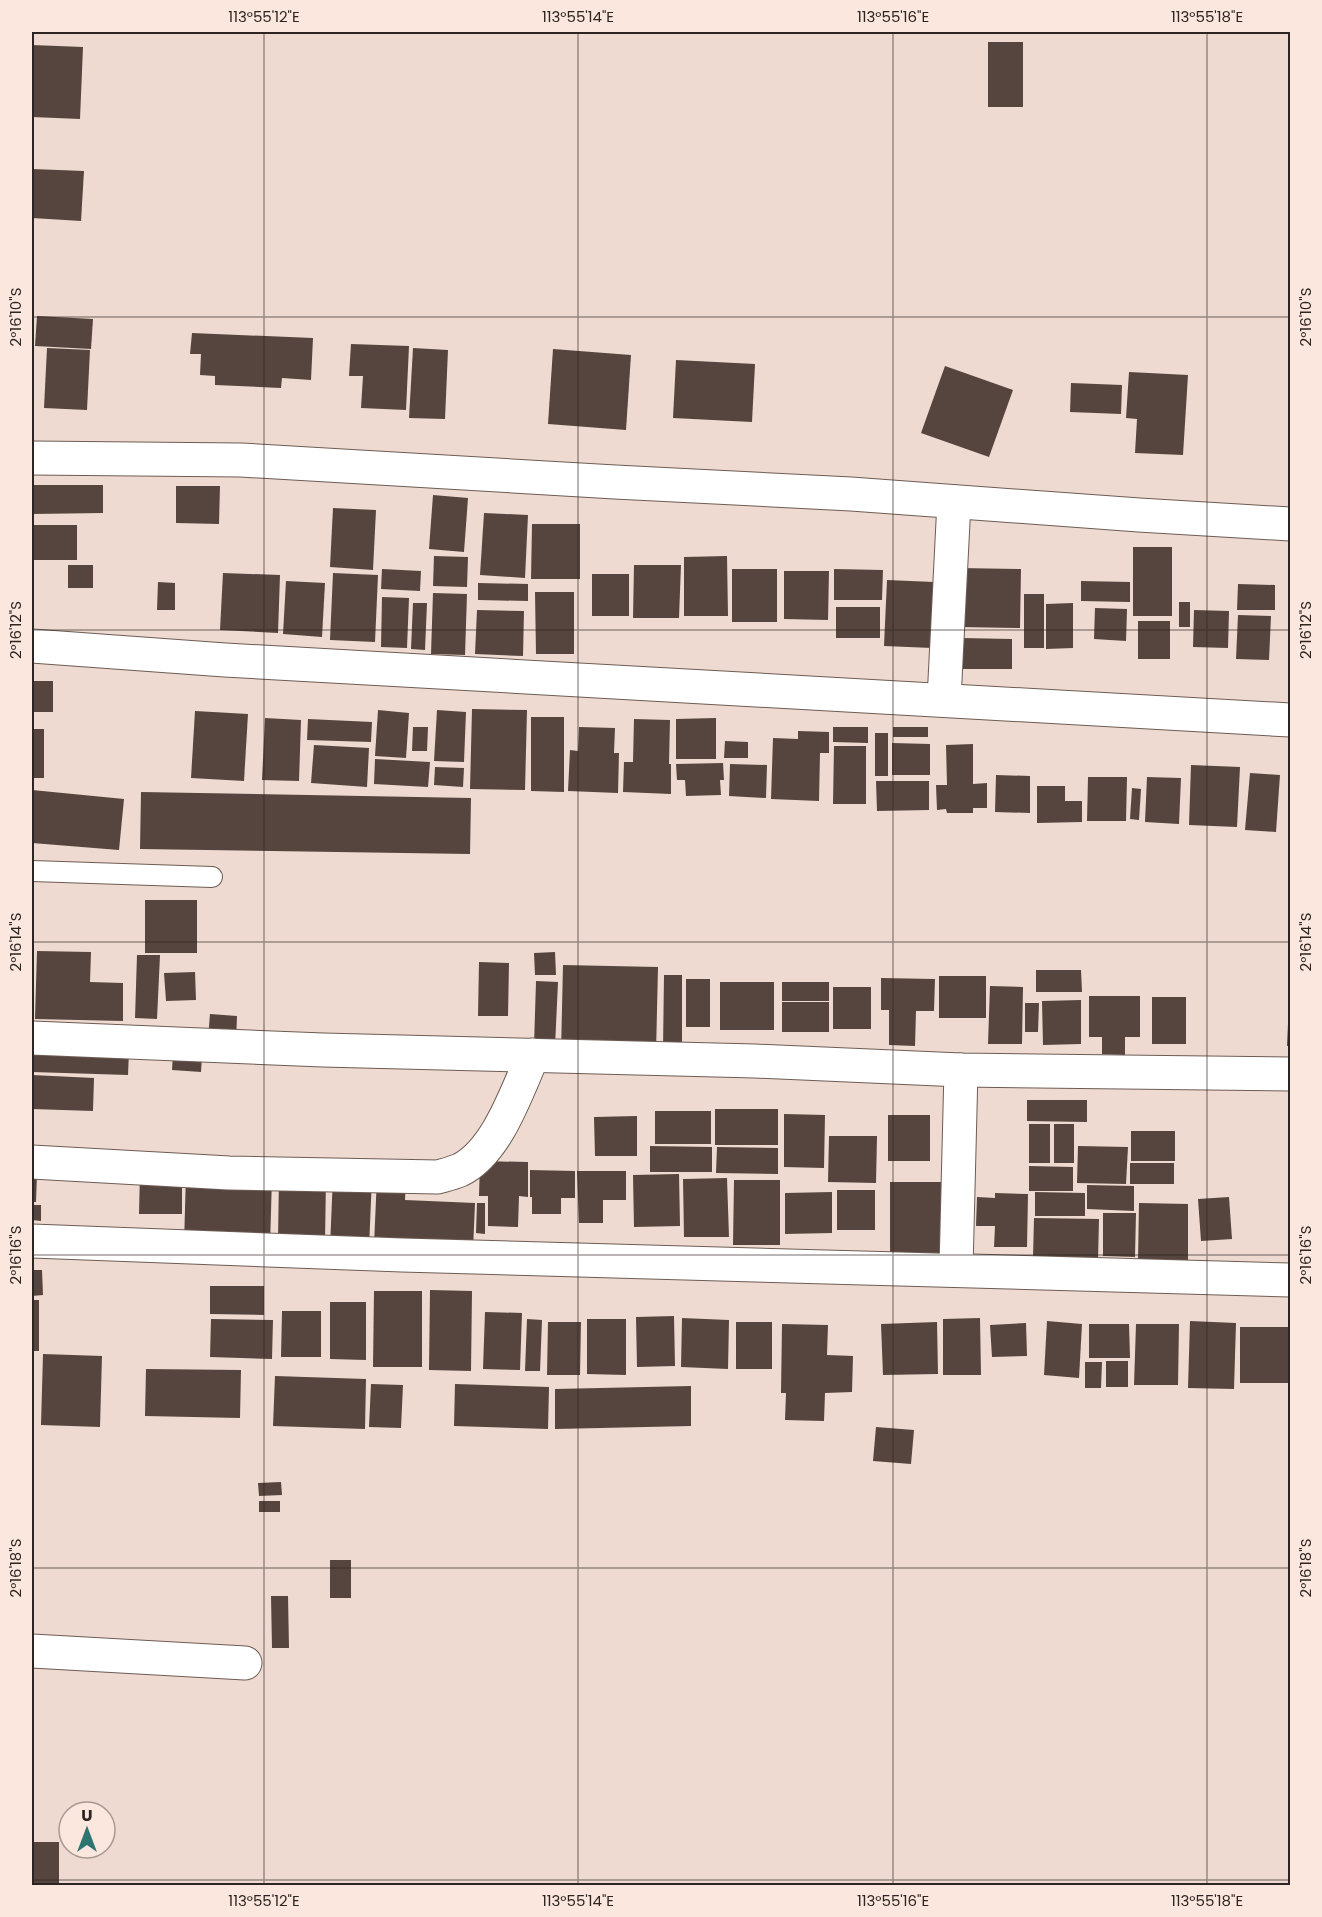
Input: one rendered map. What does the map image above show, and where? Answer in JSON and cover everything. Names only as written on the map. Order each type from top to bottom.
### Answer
[{"type":"street","points":[[32,458],[241,460],[615,483],[851,494],[1290,524]]},
{"type":"street","points":[[944,700],[954,502]]},
{"type":"street","points":[[32,646],[225,660],[1290,720]]},
{"type":"street","points":[[32,1038],[323,1050],[755,1061],[961,1070],[1290,1074]]},
{"type":"street","points":[[32,1162],[230,1173],[438,1177],[462,1169],[480,1155],[499,1128],[533,1055]]},
{"type":"street","points":[[956,1269],[961,1070]]},
{"type":"street","points":[[32,1241],[413,1255],[1290,1280]]},
{"type":"street","points":[[32,1651],[245,1663]]},
{"type":"lane","points":[[32,871],[213,877]]},
{"type":"building","points":[[988,42],[1023,42],[1023,107],[988,107]]},
{"type":"building","points":[[32,45],[83,47],[80,119],[32,117]]},
{"type":"building","points":[[32,169],[84,171],[81,221],[32,218]]},
{"type":"building","points":[[37,316],[93,319],[91,349],[35,346]]},
{"type":"building","points":[[192,333],[313,338],[311,380],[282,378],[281,388],[215,385],[215,376],[200,375],[201,354],[190,354]]},
{"type":"building","points":[[351,344],[409,346],[406,410],[361,408],[363,376],[349,376]]},
{"type":"building","points":[[47,348],[90,350],[87,410],[44,408]]},
{"type":"building","points":[[413,348],[448,350],[445,419],[409,418]]},
{"type":"building","points":[[553,349],[631,355],[626,430],[548,424]]},
{"type":"building","points":[[676,360],[755,364],[752,422],[673,418]]},
{"type":"building","points":[[945,366],[1013,390],[989,457],[921,433]]},
{"type":"building","points":[[1129,372],[1188,375],[1183,455],[1135,453],[1137,419],[1126,418]]},
{"type":"building","points":[[1071,383],[1122,385],[1121,414],[1070,412]]},
{"type":"building","points":[[32,485],[103,485],[103,513],[32,514]]},
{"type":"building","points":[[176,486],[220,486],[219,524],[176,523]]},
{"type":"building","points":[[433,495],[468,498],[464,552],[429,549]]},
{"type":"building","points":[[333,508],[376,510],[373,570],[330,567]]},
{"type":"building","points":[[484,513],[528,515],[525,578],[480,575]]},
{"type":"building","points":[[532,524],[580,524],[580,579],[531,579]]},
{"type":"building","points":[[33,525],[77,525],[77,560],[33,560]]},
{"type":"building","points":[[1133,547],[1172,547],[1172,616],[1133,616]]},
{"type":"building","points":[[434,556],[468,557],[467,587],[433,586]]},
{"type":"building","points":[[727,556],[728,616],[684,616],[684,557]]},
{"type":"building","points":[[68,565],[93,565],[93,588],[68,588]]},
{"type":"building","points":[[634,565],[681,565],[679,618],[633,618]]},
{"type":"building","points":[[959,568],[1021,569],[1020,628],[958,627]]},
{"type":"building","points":[[382,569],[421,571],[420,591],[381,589]]},
{"type":"building","points":[[732,569],[777,569],[777,622],[732,622]]},
{"type":"building","points":[[834,569],[883,570],[882,600],[834,600]]},
{"type":"building","points":[[784,571],[829,571],[828,620],[784,619]]},
{"type":"building","points":[[223,573],[280,575],[278,633],[220,630]]},
{"type":"building","points":[[333,573],[378,575],[375,642],[330,640]]},
{"type":"building","points":[[592,574],[629,574],[629,616],[592,616]]},
{"type":"building","points":[[887,580],[934,582],[932,648],[884,646]]},
{"type":"building","points":[[286,581],[325,583],[322,637],[283,634]]},
{"type":"building","points":[[1081,581],[1130,582],[1130,602],[1081,601]]},
{"type":"building","points":[[158,582],[175,583],[175,610],[157,610]]},
{"type":"building","points":[[478,583],[528,584],[528,601],[478,600]]},
{"type":"building","points":[[1238,584],[1275,585],[1275,610],[1237,610]]},
{"type":"building","points":[[535,592],[574,592],[574,654],[536,654]]},
{"type":"building","points":[[433,593],[467,594],[465,655],[431,654]]},
{"type":"building","points":[[1024,594],[1044,594],[1044,648],[1024,648]]},
{"type":"building","points":[[382,597],[409,598],[407,648],[381,647]]},
{"type":"building","points":[[1179,602],[1190,602],[1190,627],[1179,627]]},
{"type":"building","points":[[413,603],[427,603],[425,650],[411,649]]},
{"type":"building","points":[[1073,603],[1073,648],[1046,649],[1046,604]]},
{"type":"building","points":[[836,607],[880,607],[880,638],[836,638]]},
{"type":"building","points":[[1095,608],[1127,609],[1126,641],[1094,639]]},
{"type":"building","points":[[477,610],[524,611],[523,656],[475,654]]},
{"type":"building","points":[[1194,610],[1229,611],[1228,648],[1193,647]]},
{"type":"building","points":[[1238,615],[1271,616],[1269,660],[1236,659]]},
{"type":"building","points":[[1138,621],[1170,621],[1170,659],[1138,659]]},
{"type":"building","points":[[961,638],[1012,639],[1012,669],[961,669]]},
{"type":"building","points":[[32,681],[53,681],[53,712],[32,712]]},
{"type":"building","points":[[472,709],[527,710],[525,790],[470,789]]},
{"type":"building","points":[[378,710],[409,713],[406,758],[375,756]]},
{"type":"building","points":[[437,710],[466,712],[464,762],[434,761]]},
{"type":"building","points":[[195,711],[248,714],[244,781],[191,778]]},
{"type":"building","points":[[531,717],[564,717],[564,792],[531,791]]},
{"type":"building","points":[[265,718],[301,720],[299,781],[262,780]]},
{"type":"building","points":[[716,718],[716,759],[676,759],[676,719]]},
{"type":"building","points":[[308,719],[372,722],[371,742],[307,740]]},
{"type":"building","points":[[634,719],[670,720],[671,794],[623,792],[624,762],[633,762]]},
{"type":"building","points":[[413,727],[428,727],[427,751],[412,751]]},
{"type":"building","points":[[579,727],[615,728],[614,753],[619,753],[618,793],[568,791],[570,750],[578,751]]},
{"type":"building","points":[[833,727],[868,727],[868,743],[833,742]]},
{"type":"building","points":[[893,727],[928,727],[928,737],[893,737]]},
{"type":"building","points":[[32,729],[44,729],[44,778],[32,778]]},
{"type":"building","points":[[798,731],[829,732],[829,753],[820,753],[819,801],[771,799],[773,738],[798,739]]},
{"type":"building","points":[[875,733],[888,733],[888,776],[875,776]]},
{"type":"building","points":[[725,741],[748,742],[748,758],[724,758]]},
{"type":"building","points":[[892,743],[930,744],[930,775],[892,775]]},
{"type":"building","points":[[973,744],[973,784],[987,783],[987,808],[973,808],[973,813],[947,813],[946,809],[937,810],[936,785],[947,785],[946,745]]},
{"type":"building","points":[[314,745],[369,748],[367,787],[311,783]]},
{"type":"building","points":[[834,746],[866,746],[866,804],[833,804]]},
{"type":"building","points":[[375,759],[430,762],[428,787],[374,784]]},
{"type":"building","points":[[723,763],[724,780],[720,780],[721,795],[686,796],[685,780],[677,780],[676,764]]},
{"type":"building","points":[[730,764],[767,765],[766,798],[729,796]]},
{"type":"building","points":[[1191,765],[1240,767],[1237,827],[1189,825]]},
{"type":"building","points":[[435,767],[464,768],[463,787],[434,785]]},
{"type":"building","points":[[1250,773],[1280,775],[1276,832],[1245,830]]},
{"type":"building","points":[[996,775],[1030,776],[1030,813],[995,812]]},
{"type":"building","points":[[1088,777],[1127,777],[1126,821],[1087,821]]},
{"type":"building","points":[[1147,777],[1181,778],[1179,824],[1145,822]]},
{"type":"building","points":[[876,781],[929,781],[929,810],[877,811]]},
{"type":"building","points":[[1037,786],[1065,786],[1065,801],[1082,801],[1082,822],[1037,823]]},
{"type":"building","points":[[1132,788],[1141,789],[1139,820],[1130,819]]},
{"type":"building","points":[[32,790],[124,799],[119,850],[32,843]]},
{"type":"building","points":[[141,792],[471,798],[470,854],[140,849]]},
{"type":"building","points":[[145,900],[197,900],[197,953],[145,953]]},
{"type":"building","points":[[37,951],[91,952],[90,982],[123,983],[123,1021],[35,1019]]},
{"type":"building","points":[[555,952],[556,975],[535,975],[534,953]]},
{"type":"building","points":[[137,955],[160,955],[157,1019],[135,1018]]},
{"type":"building","points":[[479,962],[509,963],[508,1016],[478,1016]]},
{"type":"building","points":[[563,965],[658,967],[656,1054],[561,1052]]},
{"type":"building","points":[[1036,970],[1081,970],[1082,992],[1036,992]]},
{"type":"building","points":[[195,972],[196,1000],[166,1001],[164,973]]},
{"type":"building","points":[[664,975],[682,975],[682,1050],[663,1050]]},
{"type":"building","points":[[939,976],[986,976],[986,1018],[939,1018]]},
{"type":"building","points":[[881,978],[935,979],[934,1011],[916,1011],[915,1046],[889,1045],[889,1010],[881,1010]]},
{"type":"building","points":[[686,979],[710,979],[710,1027],[686,1027]]},
{"type":"building","points":[[536,981],[558,982],[555,1046],[534,1046]]},
{"type":"building","points":[[720,982],[774,982],[774,1030],[720,1030]]},
{"type":"building","points":[[782,982],[829,982],[829,1001],[782,1001]]},
{"type":"building","points":[[990,986],[1023,987],[1022,1044],[988,1044]]},
{"type":"building","points":[[833,987],[871,987],[871,1029],[833,1029]]},
{"type":"building","points":[[1089,996],[1140,996],[1140,1037],[1125,1037],[1125,1055],[1102,1054],[1102,1037],[1089,1037]]},
{"type":"building","points":[[1152,997],[1186,997],[1186,1044],[1152,1044]]},
{"type":"building","points":[[1081,1000],[1081,1044],[1043,1045],[1042,1001]]},
{"type":"building","points":[[782,1002],[829,1002],[829,1032],[782,1032]]},
{"type":"building","points":[[1289,1002],[1290,1046],[1287,1046]]},
{"type":"building","points":[[1025,1003],[1039,1003],[1038,1032],[1025,1032]]},
{"type":"building","points":[[210,1014],[237,1016],[236,1041],[208,1039]]},
{"type":"building","points":[[32,1048],[129,1051],[128,1075],[32,1072]]},
{"type":"building","points":[[173,1054],[202,1055],[201,1072],[172,1070]]},
{"type":"building","points":[[32,1075],[94,1078],[93,1111],[32,1109]]},
{"type":"building","points":[[1027,1100],[1087,1100],[1087,1122],[1027,1121]]},
{"type":"building","points":[[715,1109],[778,1109],[778,1145],[715,1145]]},
{"type":"building","points":[[655,1111],[711,1111],[711,1144],[655,1144]]},
{"type":"building","points":[[784,1114],[825,1115],[824,1168],[784,1167]]},
{"type":"building","points":[[888,1115],[930,1115],[930,1161],[888,1161]]},
{"type":"building","points":[[637,1116],[637,1156],[595,1156],[594,1117]]},
{"type":"building","points":[[1029,1124],[1050,1124],[1050,1163],[1029,1163]]},
{"type":"building","points":[[1054,1124],[1074,1124],[1074,1163],[1054,1163]]},
{"type":"building","points":[[1131,1131],[1175,1131],[1175,1161],[1131,1161]]},
{"type":"building","points":[[829,1136],[877,1136],[876,1183],[828,1182]]},
{"type":"building","points":[[650,1146],[712,1147],[712,1172],[650,1172]]},
{"type":"building","points":[[1078,1146],[1128,1147],[1126,1184],[1077,1183]]},
{"type":"building","points":[[717,1147],[778,1148],[778,1174],[716,1173]]},
{"type":"building","points":[[480,1161],[528,1162],[528,1197],[519,1196],[518,1227],[488,1226],[488,1196],[479,1196]]},
{"type":"building","points":[[1130,1163],[1174,1163],[1174,1184],[1130,1184]]},
{"type":"building","points":[[1029,1166],[1073,1167],[1073,1191],[1029,1191]]},
{"type":"building","points":[[530,1170],[575,1171],[575,1198],[561,1198],[561,1214],[532,1214]]},
{"type":"building","points":[[577,1171],[626,1171],[626,1200],[603,1200],[603,1223],[579,1223]]},
{"type":"building","points":[[140,1172],[182,1173],[182,1214],[139,1214]]},
{"type":"building","points":[[186,1174],[272,1177],[270,1246],[184,1244]]},
{"type":"building","points":[[679,1174],[680,1226],[634,1227],[633,1175]]},
{"type":"building","points":[[32,1175],[37,1175],[36,1202],[32,1202]]},
{"type":"building","points":[[279,1176],[326,1177],[325,1241],[278,1240]]},
{"type":"building","points":[[333,1176],[372,1177],[369,1248],[330,1247]]},
{"type":"building","points":[[377,1177],[406,1178],[405,1200],[475,1203],[473,1250],[374,1245]]},
{"type":"building","points":[[727,1178],[729,1237],[684,1237],[683,1179]]},
{"type":"building","points":[[734,1180],[780,1180],[780,1245],[733,1245]]},
{"type":"building","points":[[890,1182],[945,1182],[945,1254],[890,1253]]},
{"type":"building","points":[[1087,1185],[1134,1186],[1134,1211],[1087,1209]]},
{"type":"building","points":[[837,1190],[875,1190],[875,1230],[837,1230]]},
{"type":"building","points":[[832,1192],[832,1233],[785,1234],[785,1193]]},
{"type":"building","points":[[1035,1192],[1085,1193],[1085,1216],[1035,1216]]},
{"type":"building","points":[[995,1193],[1028,1194],[1027,1247],[994,1247],[995,1226],[976,1226],[977,1197],[995,1198]]},
{"type":"building","points":[[1229,1197],[1232,1239],[1201,1241],[1198,1199]]},
{"type":"building","points":[[477,1203],[485,1203],[485,1234],[476,1233]]},
{"type":"building","points":[[1139,1203],[1188,1204],[1188,1262],[1138,1261]]},
{"type":"building","points":[[32,1205],[41,1205],[41,1221],[32,1220]]},
{"type":"building","points":[[1103,1213],[1136,1213],[1135,1257],[1103,1256]]},
{"type":"building","points":[[1034,1218],[1099,1219],[1098,1260],[1033,1258]]},
{"type":"building","points":[[32,1270],[42,1270],[43,1295],[32,1296]]},
{"type":"building","points":[[210,1286],[264,1286],[264,1315],[210,1314]]},
{"type":"building","points":[[430,1290],[472,1291],[471,1371],[429,1370]]},
{"type":"building","points":[[374,1291],[422,1291],[422,1367],[373,1367]]},
{"type":"building","points":[[32,1300],[39,1300],[39,1351],[32,1351]]},
{"type":"building","points":[[330,1302],[366,1302],[366,1360],[330,1359]]},
{"type":"building","points":[[282,1311],[321,1311],[321,1357],[281,1357]]},
{"type":"building","points":[[485,1312],[522,1313],[520,1370],[483,1369]]},
{"type":"building","points":[[674,1316],[675,1366],[637,1367],[636,1317]]},
{"type":"building","points":[[682,1318],[729,1320],[728,1369],[681,1367]]},
{"type":"building","points":[[980,1318],[981,1375],[943,1375],[943,1319]]},
{"type":"building","points":[[211,1319],[273,1320],[272,1359],[210,1357]]},
{"type":"building","points":[[527,1319],[542,1320],[540,1371],[525,1371]]},
{"type":"building","points":[[587,1319],[626,1319],[626,1375],[587,1374]]},
{"type":"building","points":[[1047,1321],[1082,1324],[1079,1378],[1044,1375]]},
{"type":"building","points":[[1190,1321],[1236,1323],[1234,1389],[1188,1388]]},
{"type":"building","points":[[548,1322],[581,1322],[580,1375],[547,1375]]},
{"type":"building","points":[[736,1322],[772,1322],[772,1369],[736,1369]]},
{"type":"building","points":[[937,1322],[938,1374],[883,1375],[881,1324]]},
{"type":"building","points":[[1026,1323],[1027,1356],[992,1357],[990,1325]]},
{"type":"building","points":[[782,1324],[828,1325],[827,1355],[853,1356],[852,1392],[825,1393],[824,1421],[785,1420],[786,1393],[781,1393]]},
{"type":"building","points":[[1089,1324],[1129,1324],[1130,1358],[1089,1358]]},
{"type":"building","points":[[1136,1324],[1179,1324],[1178,1385],[1134,1385]]},
{"type":"building","points":[[1240,1327],[1289,1327],[1289,1383],[1240,1383]]},
{"type":"building","points":[[43,1354],[102,1356],[100,1427],[41,1425]]},
{"type":"building","points":[[1106,1361],[1128,1361],[1128,1387],[1106,1387]]},
{"type":"building","points":[[1085,1362],[1102,1362],[1101,1388],[1085,1388]]},
{"type":"building","points":[[146,1369],[241,1370],[240,1418],[145,1416]]},
{"type":"building","points":[[275,1376],[366,1379],[365,1429],[273,1426]]},
{"type":"building","points":[[371,1384],[403,1385],[401,1428],[369,1427]]},
{"type":"building","points":[[455,1384],[549,1387],[548,1429],[454,1426]]},
{"type":"building","points":[[691,1386],[691,1426],[555,1429],[555,1389]]},
{"type":"building","points":[[876,1427],[914,1430],[911,1464],[873,1461]]},
{"type":"building","points":[[281,1482],[282,1495],[259,1496],[258,1483]]},
{"type":"building","points":[[259,1501],[280,1501],[280,1512],[259,1512]]},
{"type":"building","points":[[330,1560],[351,1560],[351,1598],[330,1598]]},
{"type":"building","points":[[271,1596],[288,1596],[289,1648],[272,1648]]},
{"type":"building","points":[[32,1842],[57,1842],[59,1886],[32,1886]]}]
